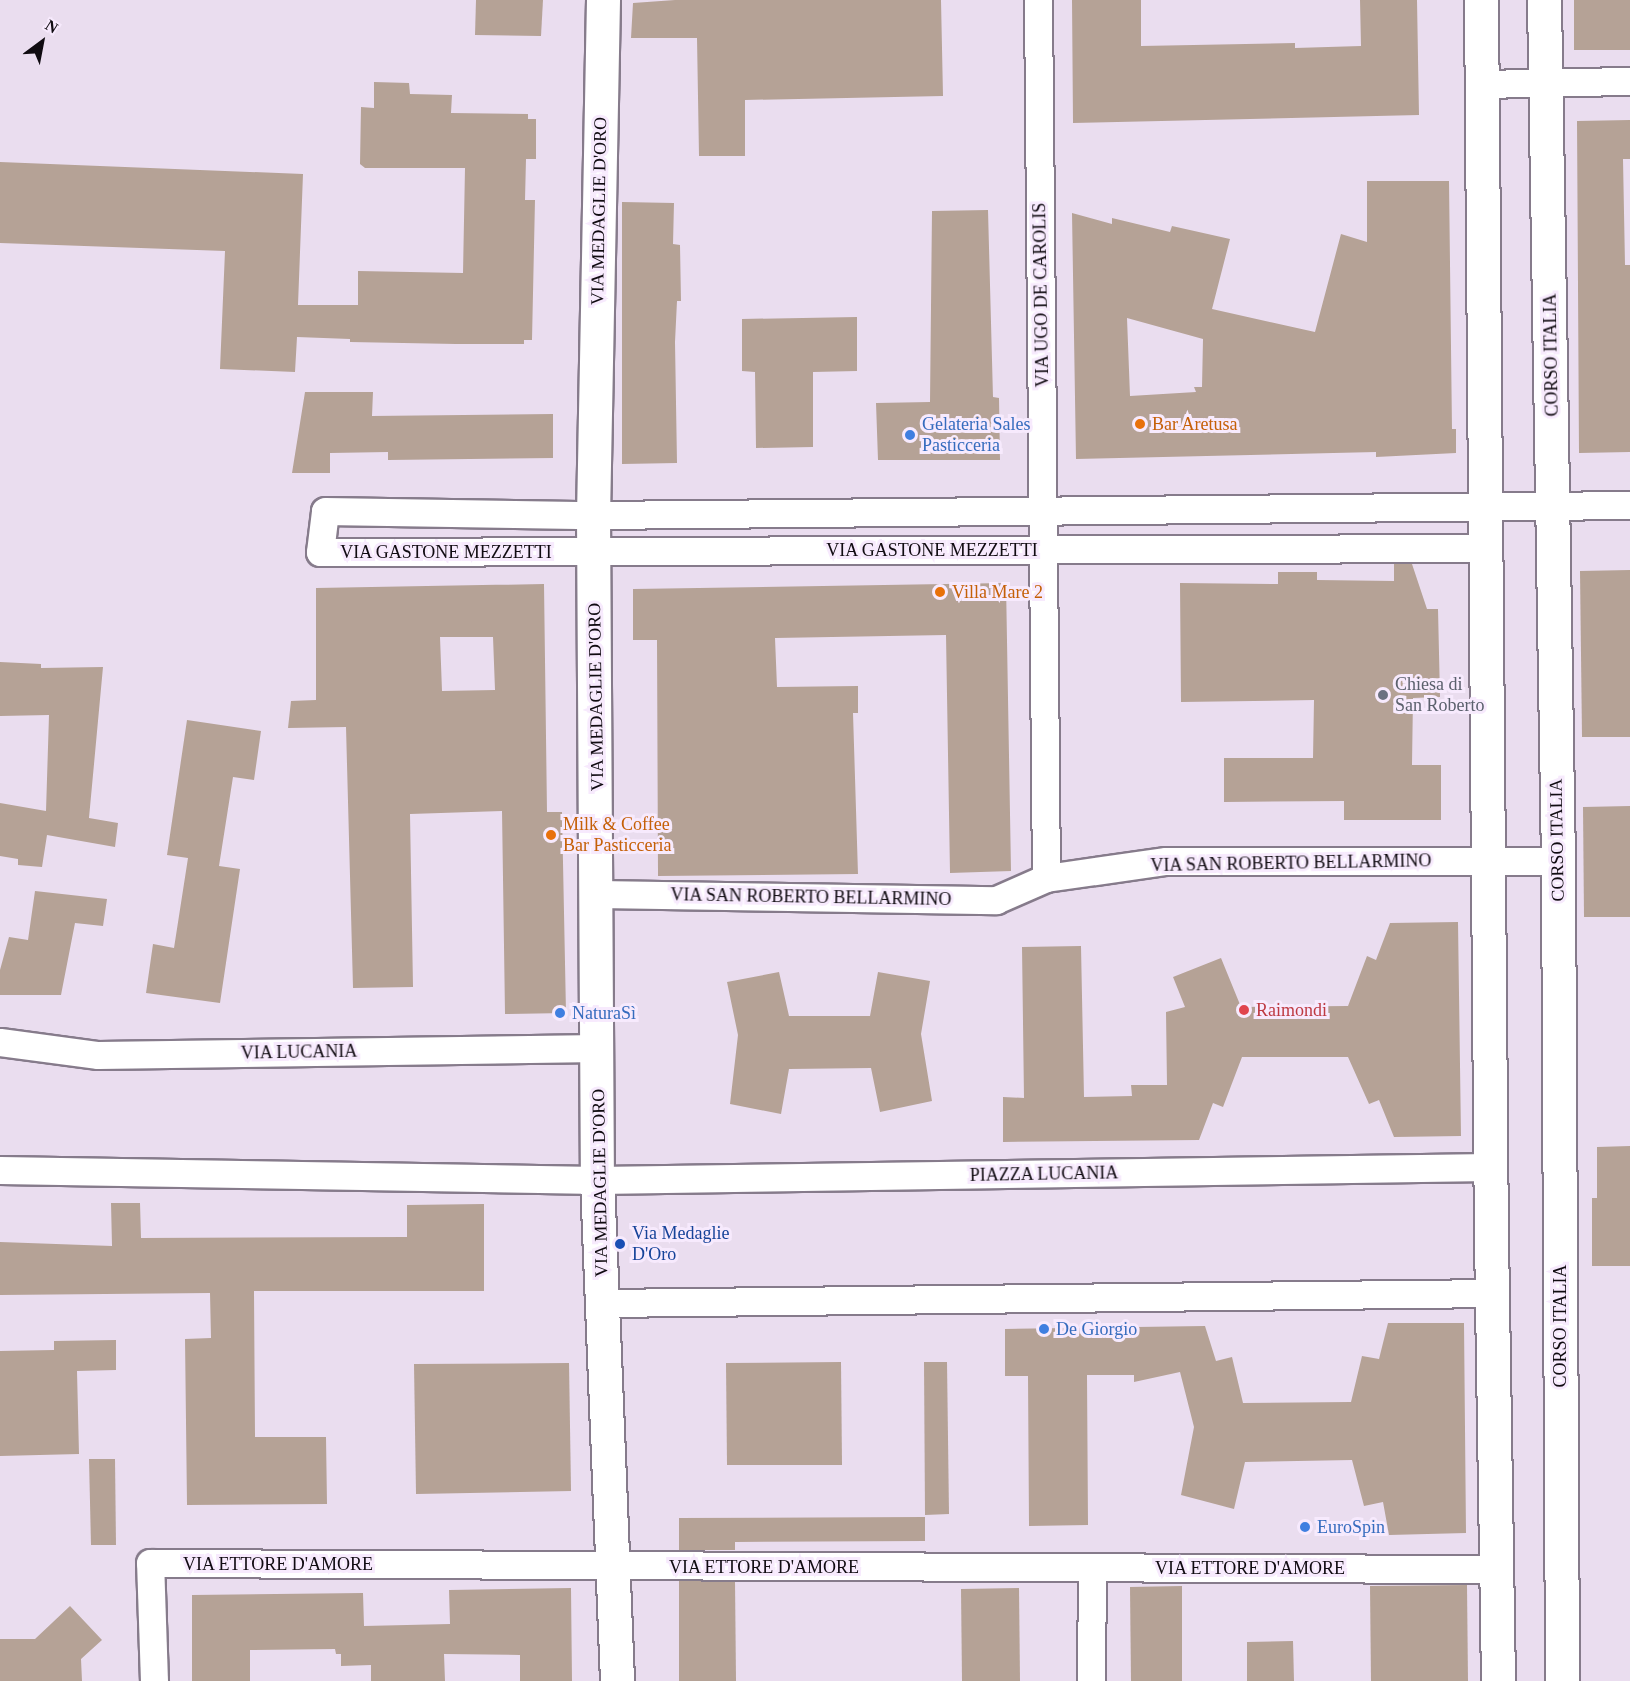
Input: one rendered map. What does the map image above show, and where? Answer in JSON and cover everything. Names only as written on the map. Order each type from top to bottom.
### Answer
[{"type":"street","name":"VIA MEDAGLIE D'ORO","points":[[603,0],[593,515],[599,1048],[597,1180],[617,1681]]},
{"type":"street","name":"VIA UGO DE CAROLIS","points":[[1038,0],[1046,879]]},
{"type":"street","points":[[1481,0],[1491,1293],[1498,1681]]},
{"type":"street","name":"CORSO ITALIA","points":[[1545,0],[1558,861],[1562,1681]]},
{"type":"street","points":[[1482,84],[1630,81]]},
{"type":"street","name":"VIA GASTONE MEZZETTI","points":[[1486,548],[320,552],[325,511],[593,515],[1630,505]]},
{"type":"street","name":"VIA SAN ROBERTO BELLARMINO","points":[[598,894],[996,900],[1046,879],[1166,861],[1558,861]]},
{"type":"street","name":"VIA LUCANIA","points":[[0,1042],[98,1055],[599,1048]]},
{"type":"street","name":"PIAZZA LUCANIA","points":[[597,1180],[1491,1167]]},
{"type":"street","points":[[0,1170],[597,1180]]},
{"type":"street","points":[[602,1303],[1491,1293]]},
{"type":"street","name":"VIA ETTORE D'AMORE","points":[[154,1681],[150,1563],[1496,1569]]},
{"type":"street","points":[[1090,1681],[1092,1568]]},
{"type":"building","points":[[476,0],[543,0],[541,36],[475,35]]},
{"type":"building","points":[[675,0],[941,0],[943,96],[745,100],[745,156],[699,156],[697,38],[631,38],[633,3]]},
{"type":"building","points":[[1072,0],[1141,0],[1141,46],[1295,43],[1295,48],[1361,46],[1360,0],[1417,0],[1419,115],[1073,123]]},
{"type":"building","points":[[1574,0],[1630,0],[1630,50],[1574,50]]},
{"type":"building","points":[[374,82],[409,83],[410,94],[452,95],[451,113],[528,114],[528,119],[536,119],[536,159],[526,159],[525,200],[535,200],[532,340],[524,340],[524,344],[456,344],[350,342],[350,339],[297,337],[295,372],[220,369],[225,251],[0,243],[0,162],[303,174],[298,305],[358,305],[358,271],[463,273],[465,168],[365,168],[360,164],[361,107],[374,108]]},
{"type":"building","points":[[1630,120],[1630,159],[1623,159],[1625,265],[1630,265],[1630,452],[1579,453],[1577,121]]},
{"type":"building","points":[[1367,181],[1449,181],[1452,429],[1456,429],[1456,453],[1376,457],[1376,452],[1076,459],[1072,213],[1112,224],[1112,218],[1170,232],[1172,226],[1230,239],[1212,309],[1315,332],[1341,234],[1367,242]],"holes":[[[1127,318],[1203,339],[1202,387],[1194,387],[1196,392],[1130,396]]]},
{"type":"building","points":[[622,202],[674,203],[673,244],[680,245],[681,301],[677,301],[675,342],[677,463],[622,464]]},
{"type":"building","points":[[988,210],[993,397],[999,398],[1000,460],[878,460],[876,403],[930,402],[932,211]]},
{"type":"building","points":[[857,317],[857,371],[813,372],[813,447],[756,448],[755,372],[742,371],[742,319]]},
{"type":"building","points":[[305,392],[373,392],[372,416],[553,414],[553,458],[388,460],[388,452],[330,453],[330,473],[292,473]]},
{"type":"building","name":"Chiesa di San Roberto","points":[[1394,564],[1412,564],[1427,609],[1438,609],[1440,697],[1413,698],[1412,765],[1441,765],[1441,820],[1344,820],[1344,801],[1224,802],[1224,758],[1313,758],[1314,700],[1181,702],[1180,583],[1278,584],[1278,572],[1317,572],[1317,580],[1394,581]]},
{"type":"building","points":[[1630,570],[1630,737],[1582,737],[1580,571]]},
{"type":"building","points":[[1006,583],[1011,871],[950,873],[946,635],[775,638],[777,687],[858,686],[858,713],[853,713],[858,874],[658,876],[657,640],[633,640],[633,589]]},
{"type":"building","points":[[544,584],[547,812],[562,812],[566,1013],[505,1014],[502,811],[410,814],[413,987],[353,988],[346,727],[288,728],[291,701],[316,700],[316,588]],"holes":[[[440,637],[493,637],[495,690],[442,691]]]},
{"type":"building","points":[[0,662],[41,664],[41,668],[103,667],[89,818],[118,823],[115,847],[47,835],[42,867],[18,865],[18,859],[0,856],[0,803],[46,811],[49,715],[0,716]]},
{"type":"building","points":[[187,720],[261,731],[254,780],[233,777],[219,866],[240,869],[220,1003],[146,993],[153,944],[174,948],[188,858],[167,855]]},
{"type":"building","points":[[1630,806],[1630,917],[1584,917],[1583,807]]},
{"type":"building","points":[[35,891],[107,899],[103,926],[75,923],[61,995],[0,995],[0,970],[9,937],[28,940]]},
{"type":"building","points":[[1458,922],[1461,1136],[1394,1137],[1379,1100],[1369,1104],[1348,1057],[1242,1057],[1223,1107],[1213,1103],[1199,1140],[1003,1142],[1003,1097],[1024,1098],[1022,947],[1081,946],[1084,1097],[1132,1096],[1131,1085],[1167,1085],[1166,1012],[1185,1007],[1173,977],[1221,958],[1241,1007],[1348,1006],[1367,956],[1376,960],[1390,923]]},
{"type":"building","points":[[779,972],[789,1016],[870,1016],[878,972],[930,981],[921,1034],[932,1101],[880,1112],[871,1068],[789,1069],[781,1114],[730,1104],[738,1035],[727,982]]},
{"type":"building","points":[[1630,1146],[1630,1266],[1592,1266],[1592,1198],[1597,1198],[1597,1147]]},
{"type":"building","points":[[111,1203],[140,1203],[141,1238],[407,1237],[407,1205],[484,1204],[484,1291],[254,1291],[255,1437],[326,1437],[327,1504],[187,1505],[185,1339],[211,1338],[210,1293],[0,1295],[0,1242],[112,1246]]},
{"type":"building","points":[[1388,1323],[1464,1323],[1466,1533],[1389,1535],[1383,1502],[1364,1506],[1352,1460],[1245,1462],[1234,1509],[1181,1495],[1194,1427],[1180,1372],[1134,1382],[1134,1375],[1087,1375],[1088,1525],[1029,1526],[1028,1376],[1005,1376],[1005,1329],[1205,1326],[1216,1361],[1232,1357],[1243,1403],[1351,1402],[1362,1356],[1379,1359]]},
{"type":"building","points":[[116,1340],[116,1370],[77,1371],[79,1454],[0,1456],[0,1351],[54,1350],[54,1341]]},
{"type":"building","points":[[841,1362],[842,1465],[727,1465],[726,1363]]},
{"type":"building","points":[[924,1362],[947,1362],[949,1514],[925,1515]]},
{"type":"building","points":[[569,1363],[571,1491],[416,1494],[414,1364]]},
{"type":"building","points":[[89,1459],[115,1459],[116,1545],[91,1545]]},
{"type":"building","points":[[925,1517],[925,1541],[735,1542],[735,1550],[679,1550],[679,1518]]},
{"type":"building","points":[[679,1581],[735,1581],[736,1681],[679,1681]]},
{"type":"building","points":[[1467,1585],[1468,1681],[1371,1681],[1370,1586]]},
{"type":"building","points":[[1182,1586],[1182,1681],[1131,1681],[1130,1587]]},
{"type":"building","points":[[571,1588],[572,1681],[520,1681],[520,1655],[444,1654],[445,1681],[371,1681],[371,1665],[341,1666],[341,1654],[336,1654],[335,1649],[250,1650],[250,1681],[192,1681],[192,1595],[363,1593],[364,1626],[450,1624],[449,1590]]},
{"type":"building","points":[[1019,1588],[1020,1681],[962,1681],[961,1589]]},
{"type":"building","points":[[70,1606],[102,1640],[81,1659],[82,1681],[0,1681],[0,1639],[35,1639]]},
{"type":"building","points":[[1293,1641],[1294,1681],[1247,1681],[1247,1642]]},
{"type":"place","name":"Bar Aretusa","points":[[1140,424]]},
{"type":"place","name":"Gelateria Sales Pasticceria","points":[[910,435]]},
{"type":"place","name":"Villa Mare 2","points":[[940,592]]},
{"type":"place","name":"Chiesa di San Roberto","points":[[1383,695]]},
{"type":"place","name":"Milk & Coffee Bar Pasticceria","points":[[551,835]]},
{"type":"place","name":"Raimondi","points":[[1244,1010]]},
{"type":"place","name":"NaturaSì","points":[[560,1013]]},
{"type":"place","name":"Via Medaglie D'Oro","points":[[620,1244]]},
{"type":"place","name":"De Giorgio","points":[[1044,1329]]},
{"type":"place","name":"EuroSpin","points":[[1305,1527]]}]
